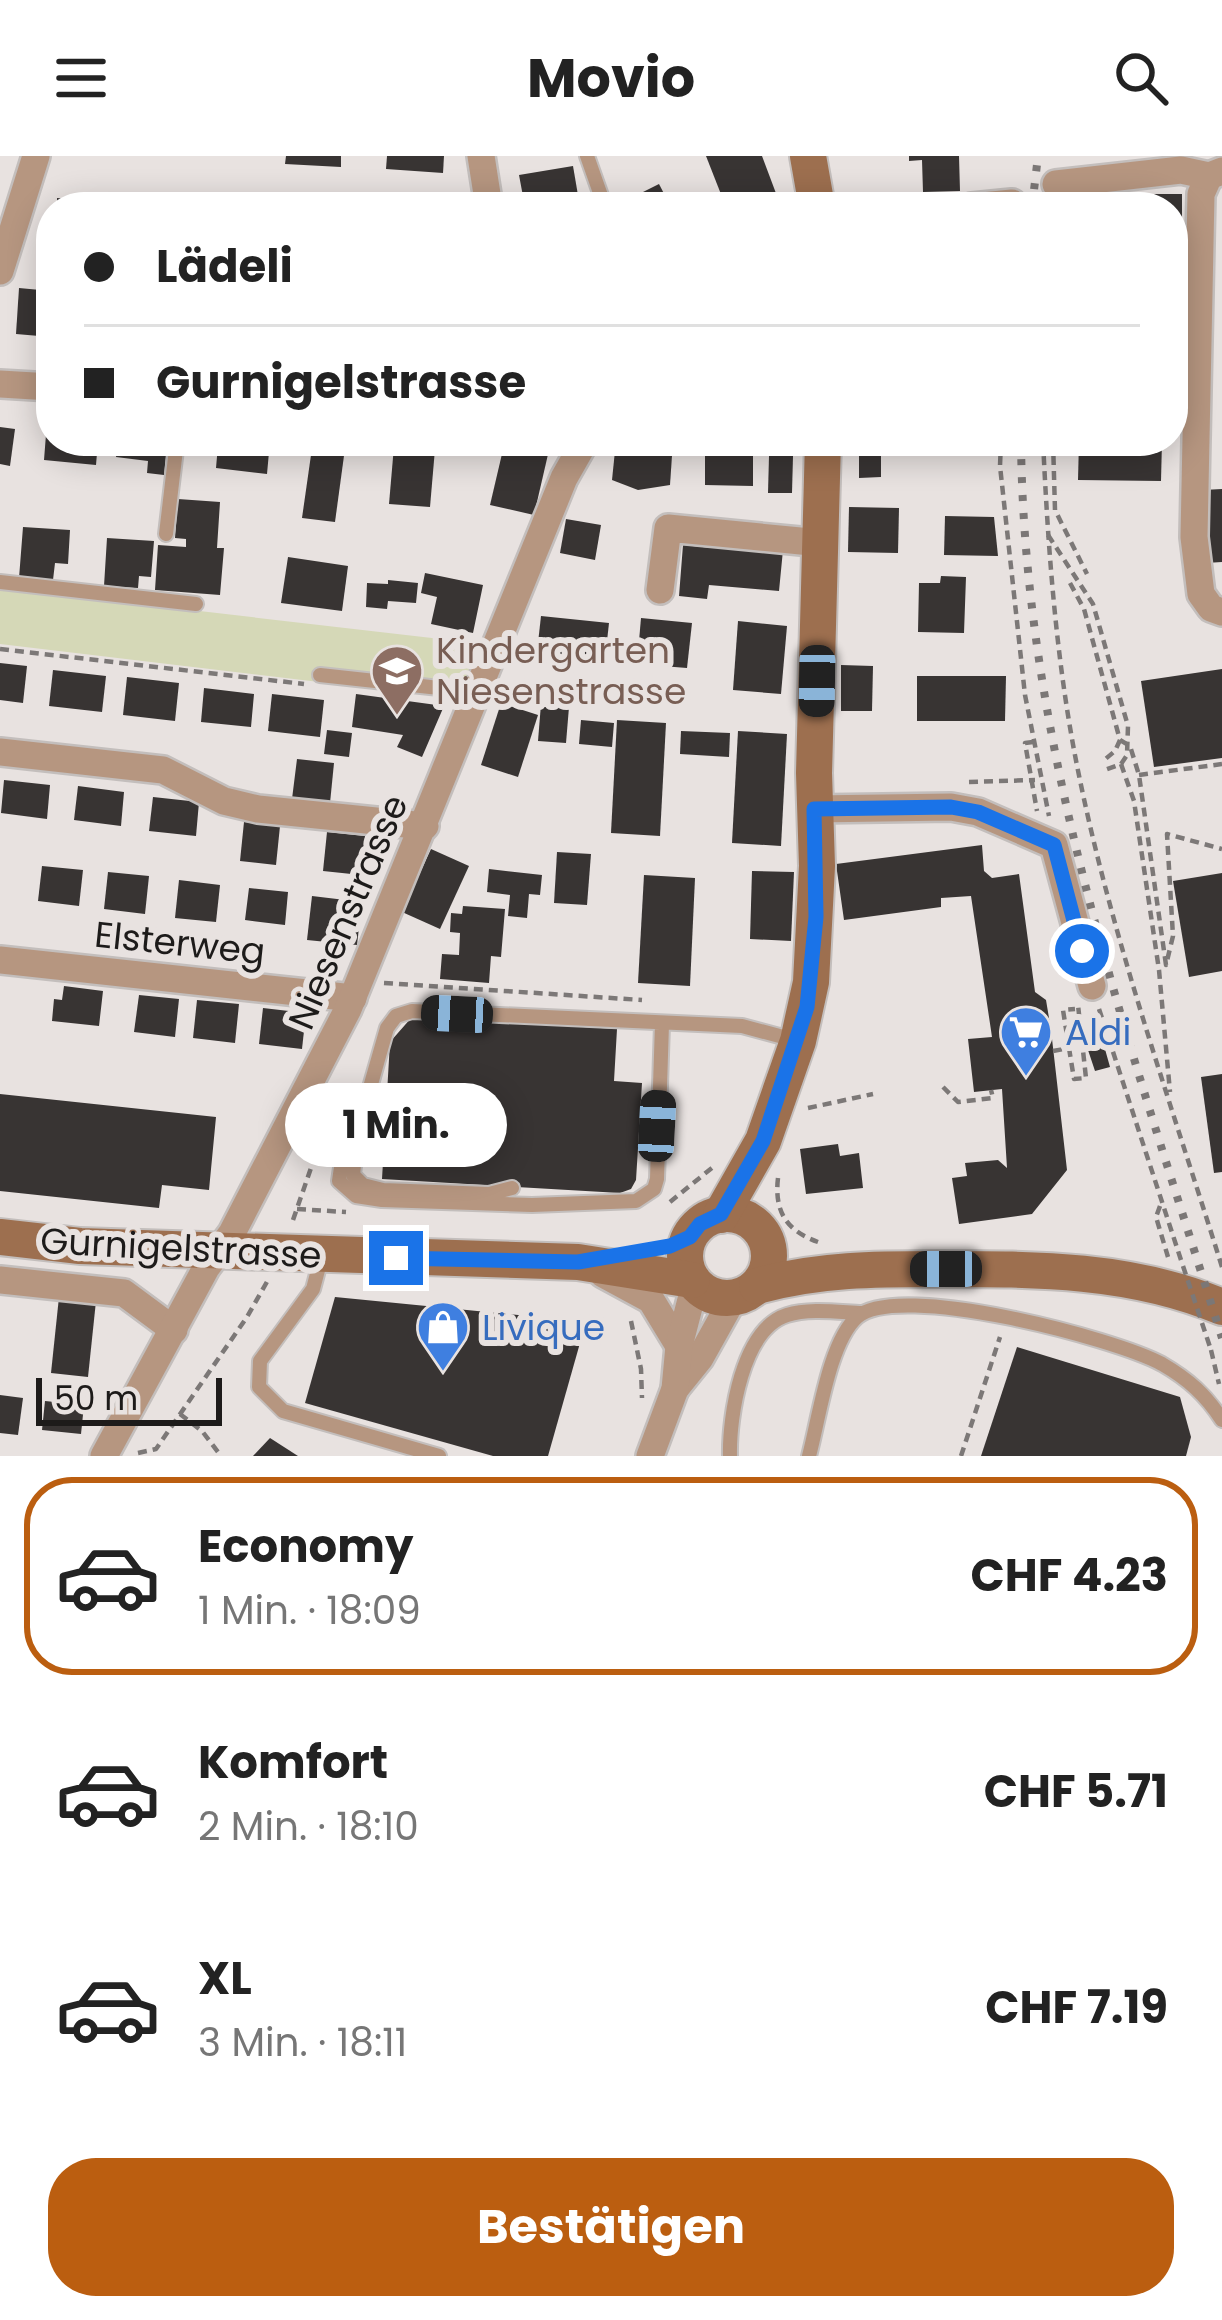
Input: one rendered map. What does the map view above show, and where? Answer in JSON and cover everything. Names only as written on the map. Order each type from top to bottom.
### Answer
[{"type":"main road","points":[[808,156],[814,192]]},
{"type":"main road","points":[[746,1292],[769,1260],[762,1235],[772,1139],[814,956],[823,456]]},
{"type":"main road","points":[[772,1139],[721,1214],[700,1224],[690,1237],[685,1260],[693,1282],[711,1293],[746,1292],[842,1256]]},
{"type":"main road","points":[[721,1214],[742,1216],[762,1235],[842,1256],[1082,1272],[1143,1282],[1222,1307]]},
{"type":"main road","name":"Gurnigelstrasse","points":[[0,1237],[80,1246],[578,1262],[693,1282]]},
{"type":"main road","name":"Gurnigelstrasse","points":[[578,1262],[656,1250],[690,1237]]},
{"type":"street","points":[[0,272],[36,156]]},
{"type":"street","points":[[482,156],[487,192]]},
{"type":"street","points":[[1091,192],[1181,170],[1216,174]]},
{"type":"street","points":[[1188,287],[1201,194],[1216,174]]},
{"type":"street","points":[[1056,184],[1078,192]]},
{"type":"street","points":[[0,384],[36,386]]},
{"type":"street","points":[[1188,384],[1194,537],[1211,589],[1211,608],[1222,612]]},
{"type":"street","name":"Niesenstrasse","points":[[107,1451],[232,1233],[357,990],[576,456]]},
{"type":"street","points":[[661,590],[668,528],[821,543]]},
{"type":"street","points":[[0,752],[164,770],[224,801],[258,809],[425,826]]},
{"type":"street","points":[[814,809],[951,807],[978,812],[1054,845],[1092,986]]},
{"type":"street","name":"Elsterweg","points":[[0,960],[357,990]]},
{"type":"street","points":[[578,1262],[651,1300],[680,1346]]},
{"type":"street","points":[[0,1280],[124,1293],[174,1330]]},
{"type":"street","points":[[652,1450],[675,1389],[693,1282]]},
{"type":"street","points":[[675,1389],[746,1292]]},
{"type":"lane","points":[[587,156],[600,192]]},
{"type":"lane","points":[[166,534],[175,456]]},
{"type":"lane","points":[[0,582],[196,604]]},
{"type":"lane","points":[[326,676],[478,693]]},
{"type":"lane","points":[[512,1188],[489,1194],[362,1185],[352,1169],[361,1119],[387,1028],[397,1016],[412,1012],[742,1026],[798,1041]]},
{"type":"lane","points":[[361,1119],[339,1171],[339,1181],[356,1196],[508,1204],[636,1202],[654,1189],[662,1024]]},
{"type":"lane","points":[[584,1192],[600,1202]]},
{"type":"lane","points":[[322,1255],[313,1289],[265,1349],[257,1373],[260,1387],[283,1412],[440,1456]]},
{"type":"lane","points":[[730,1456],[737,1384],[766,1329],[784,1316],[862,1313],[885,1306],[982,1313],[1048,1324],[1157,1362],[1204,1394],[1222,1420]]},
{"type":"lane","points":[[809,1456],[838,1346],[862,1313]]},
{"type":"path","points":[[1000,456],[1033,742],[1054,845]]},
{"type":"path","points":[[1044,456],[1056,632],[1076,755],[1112,905],[1222,1267]]},
{"type":"path","points":[[1053,456],[1054,510],[1087,574]]},
{"type":"path","points":[[1047,534],[1093,604],[1128,726],[1166,965],[1173,936],[1167,834],[1222,849]]},
{"type":"path","points":[[1070,583],[1084,609],[1120,740],[1102,761]]},
{"type":"path","points":[[0,649],[321,686],[326,676]]},
{"type":"path","points":[[1120,740],[1130,746]]},
{"type":"path","points":[[1033,742],[1025,743],[1038,816]]},
{"type":"path","points":[[1102,771],[1121,764],[1130,746]]},
{"type":"path","points":[[1121,764],[1132,792],[1159,970],[1171,1104]]},
{"type":"path","points":[[1139,775],[1222,764]]},
{"type":"path","points":[[1092,986],[1221,1394]]},
{"type":"path","points":[[357,990],[648,1000]]},
{"type":"path","points":[[1076,1009],[1086,1078],[1074,1078],[1070,1048],[1063,1010],[1076,1009]]},
{"type":"path","points":[[1053,1051],[1070,1048]]},
{"type":"path","points":[[289,1229],[340,1083]]},
{"type":"path","points":[[943,1087],[958,1102],[992,1098],[991,1090]]},
{"type":"path","points":[[842,1256],[799,1234],[782,1217],[772,1139],[873,1094]]},
{"type":"path","points":[[1150,1253],[1168,1257],[1156,1217],[1162,1202]]},
{"type":"path","points":[[107,1451],[150,1454],[247,1317],[270,1275]]},
{"type":"path","points":[[630,1309],[641,1370],[643,1421],[652,1450]]},
{"type":"path","points":[[961,1456],[1000,1337]]},
{"type":"path","points":[[180,1414],[202,1431],[221,1456]]},
{"type":"green space","points":[[0,588],[484,644],[466,683],[320,669],[319,682],[0,644]]},
{"type":"building","points":[[286,156],[341,156],[341,167],[285,164]]},
{"type":"building","points":[[387,156],[444,156],[443,173],[386,169]]},
{"type":"building","points":[[706,156],[762,156],[776,192],[720,192]]},
{"type":"building","points":[[909,156],[959,156],[960,191],[923,192],[922,160],[909,161]]},
{"type":"building","points":[[573,166],[577,192],[522,192],[519,175]]},
{"type":"building","points":[[19,288],[36,290],[36,336],[16,334]]},
{"type":"building","points":[[0,427],[15,429],[10,466],[0,464]]},
{"type":"building","points":[[44,456],[97,456],[96,465],[44,460]]},
{"type":"building","points":[[166,456],[164,475],[147,473],[148,461],[116,457]]},
{"type":"building","points":[[217,456],[269,456],[267,474],[216,468]]},
{"type":"building","points":[[311,456],[344,456],[335,522],[302,518]]},
{"type":"building","points":[[393,456],[434,456],[430,507],[389,504]]},
{"type":"building","points":[[501,456],[548,456],[534,515],[490,505]]},
{"type":"building","points":[[614,456],[672,456],[670,485],[638,490],[612,480]]},
{"type":"building","points":[[705,456],[753,456],[753,486],[705,485]]},
{"type":"building","points":[[769,456],[793,456],[792,493],[768,493]]},
{"type":"building","points":[[859,456],[881,456],[881,477],[859,478]]},
{"type":"building","points":[[1079,456],[1162,456],[1161,481],[1078,480]]},
{"type":"building","points":[[1222,489],[1222,562],[1206,563],[1203,490]]},
{"type":"building","points":[[178,499],[220,502],[217,548],[224,548],[220,595],[155,590],[158,545],[186,547],[186,539],[175,538]]},
{"type":"building","points":[[849,507],[899,508],[898,553],[848,552]]},
{"type":"building","points":[[945,516],[994,517],[998,556],[944,555]]},
{"type":"building","points":[[566,519],[601,525],[595,560],[560,553]]},
{"type":"building","points":[[23,527],[70,530],[68,564],[55,563],[53,580],[19,578]]},
{"type":"building","points":[[107,538],[154,541],[151,577],[139,576],[138,588],[104,586]]},
{"type":"building","points":[[712,544],[783,550],[779,591],[709,585],[707,599],[679,596],[683,545],[712,548]]},
{"type":"building","points":[[288,557],[348,566],[342,611],[281,603]]},
{"type":"building","points":[[425,573],[483,585],[473,633],[431,624],[437,597],[421,593]]},
{"type":"building","points":[[941,576],[966,577],[964,633],[918,632],[919,583],[940,583]]},
{"type":"building","points":[[388,580],[418,583],[416,603],[388,601],[387,609],[366,607],[367,583],[388,584]]},
{"type":"building","points":[[541,616],[609,623],[605,659],[537,652]]},
{"type":"building","points":[[641,618],[692,623],[687,668],[637,664]]},
{"type":"building","points":[[738,621],[787,626],[781,694],[733,690]]},
{"type":"building","points":[[0,663],[27,666],[23,703],[0,700]]},
{"type":"building","points":[[841,665],[873,666],[872,711],[841,711]]},
{"type":"building","points":[[1222,669],[1222,758],[1154,767],[1141,681]]},
{"type":"building","points":[[53,670],[106,676],[102,712],[49,706]]},
{"type":"building","points":[[917,676],[1006,676],[1005,721],[917,721]]},
{"type":"building","points":[[127,677],[179,683],[175,721],[123,715]]},
{"type":"building","points":[[204,688],[254,694],[251,727],[201,722]]},
{"type":"building","points":[[272,694],[324,700],[320,737],[268,731]]},
{"type":"building","name":"Kindergarten Niesenstrasse","points":[[356,694],[444,706],[422,757],[397,747],[403,735],[352,727]]},
{"type":"building","points":[[501,703],[538,715],[518,777],[481,765]]},
{"type":"building","points":[[541,704],[569,707],[566,743],[538,741]]},
{"type":"building","points":[[581,720],[614,723],[612,747],[579,744]]},
{"type":"building","points":[[617,720],[666,723],[660,836],[611,833]]},
{"type":"building","points":[[327,730],[352,733],[349,757],[324,754]]},
{"type":"building","points":[[681,731],[730,733],[729,757],[680,754]]},
{"type":"building","points":[[738,731],[787,734],[781,846],[732,843]]},
{"type":"building","points":[[297,759],[334,763],[330,803],[292,799]]},
{"type":"building","points":[[4,780],[50,785],[47,819],[1,813]]},
{"type":"building","points":[[78,786],[124,792],[121,826],[74,820]]},
{"type":"building","points":[[153,797],[199,802],[196,836],[149,831]]},
{"type":"building","points":[[244,822],[280,826],[276,865],[240,861]]},
{"type":"building","points":[[327,832],[365,836],[361,875],[323,871]]},
{"type":"building","points":[[982,845],[984,871],[992,878],[1019,874],[1035,992],[1046,1000],[1051,1030],[1067,1170],[1032,1214],[959,1224],[952,1178],[967,1176],[965,1163],[998,1160],[1007,1168],[1002,1089],[974,1092],[968,1039],[992,1037],[971,896],[941,898],[941,907],[844,920],[836,864]]},
{"type":"building","points":[[431,849],[469,866],[440,929],[402,912]]},
{"type":"building","points":[[557,852],[591,854],[587,905],[554,903]]},
{"type":"building","points":[[42,866],[83,870],[79,906],[38,901]]},
{"type":"building","points":[[489,869],[542,875],[540,895],[529,894],[527,918],[508,916],[510,895],[487,892]]},
{"type":"building","points":[[752,871],[794,872],[791,941],[750,939]]},
{"type":"building","points":[[108,872],[149,876],[145,914],[104,909]]},
{"type":"building","points":[[1222,873],[1222,971],[1189,977],[1173,881]]},
{"type":"building","points":[[644,875],[695,878],[690,986],[638,983]]},
{"type":"building","points":[[179,880],[220,885],[216,922],[175,918]]},
{"type":"building","points":[[249,888],[288,892],[285,925],[245,920]]},
{"type":"building","points":[[312,896],[362,902],[357,945],[307,940]]},
{"type":"building","points":[[463,906],[505,909],[501,957],[491,956],[489,983],[440,979],[442,954],[459,955],[460,933],[450,932],[451,913],[462,914]]},
{"type":"building","points":[[64,986],[103,991],[99,1026],[52,1021],[54,999],[62,1000]]},
{"type":"building","points":[[139,995],[179,999],[175,1037],[134,1032]]},
{"type":"building","points":[[197,1000],[239,1004],[235,1043],[193,1038]]},
{"type":"building","points":[[263,1008],[306,1013],[302,1049],[259,1044]]},
{"type":"building","points":[[412,1017],[617,1029],[614,1081],[642,1083],[636,1180],[631,1189],[620,1193],[382,1179],[390,1042]]},
{"type":"building","points":[[1103,1042],[1110,1067],[1095,1071],[1087,1047]]},
{"type":"building","points":[[1222,1074],[1222,1172],[1214,1173],[1201,1077]]},
{"type":"building","points":[[0,1094],[216,1117],[209,1190],[162,1185],[159,1208],[0,1191]]},
{"type":"building","points":[[838,1144],[840,1156],[859,1153],[863,1188],[806,1194],[800,1149]]},
{"type":"building","points":[[59,1297],[96,1301],[88,1377],[51,1373]]},
{"type":"building","name":"Livique","points":[[335,1297],[569,1320],[580,1334],[580,1343],[548,1456],[493,1456],[305,1403]]},
{"type":"building","points":[[1017,1347],[1180,1397],[1191,1437],[1186,1456],[981,1456]]},
{"type":"building","points":[[0,1395],[23,1398],[18,1435],[0,1433]]},
{"type":"building","points":[[45,1401],[84,1405],[81,1434],[42,1430]]},
{"type":"building","points":[[270,1438],[298,1456],[253,1456]]},
{"type":"railway","points":[[1034,192],[1038,156]]},
{"type":"railway","points":[[1022,456],[1027,557],[1062,784],[1119,1007],[1222,1338]]},
{"type":"place","name":"Kindergarten Niesenstrasse","points":[[397,717]]},
{"type":"place","name":"Aldi","points":[[1026,1078]]},
{"type":"place","name":"Livique","points":[[443,1373]]},
{"type":"route","points":[[396,1258],[578,1262],[670,1246],[721,1214],[763,1141],[807,1007],[818,866],[814,809],[951,807],[978,812],[1054,845],[1082,951]]}]
